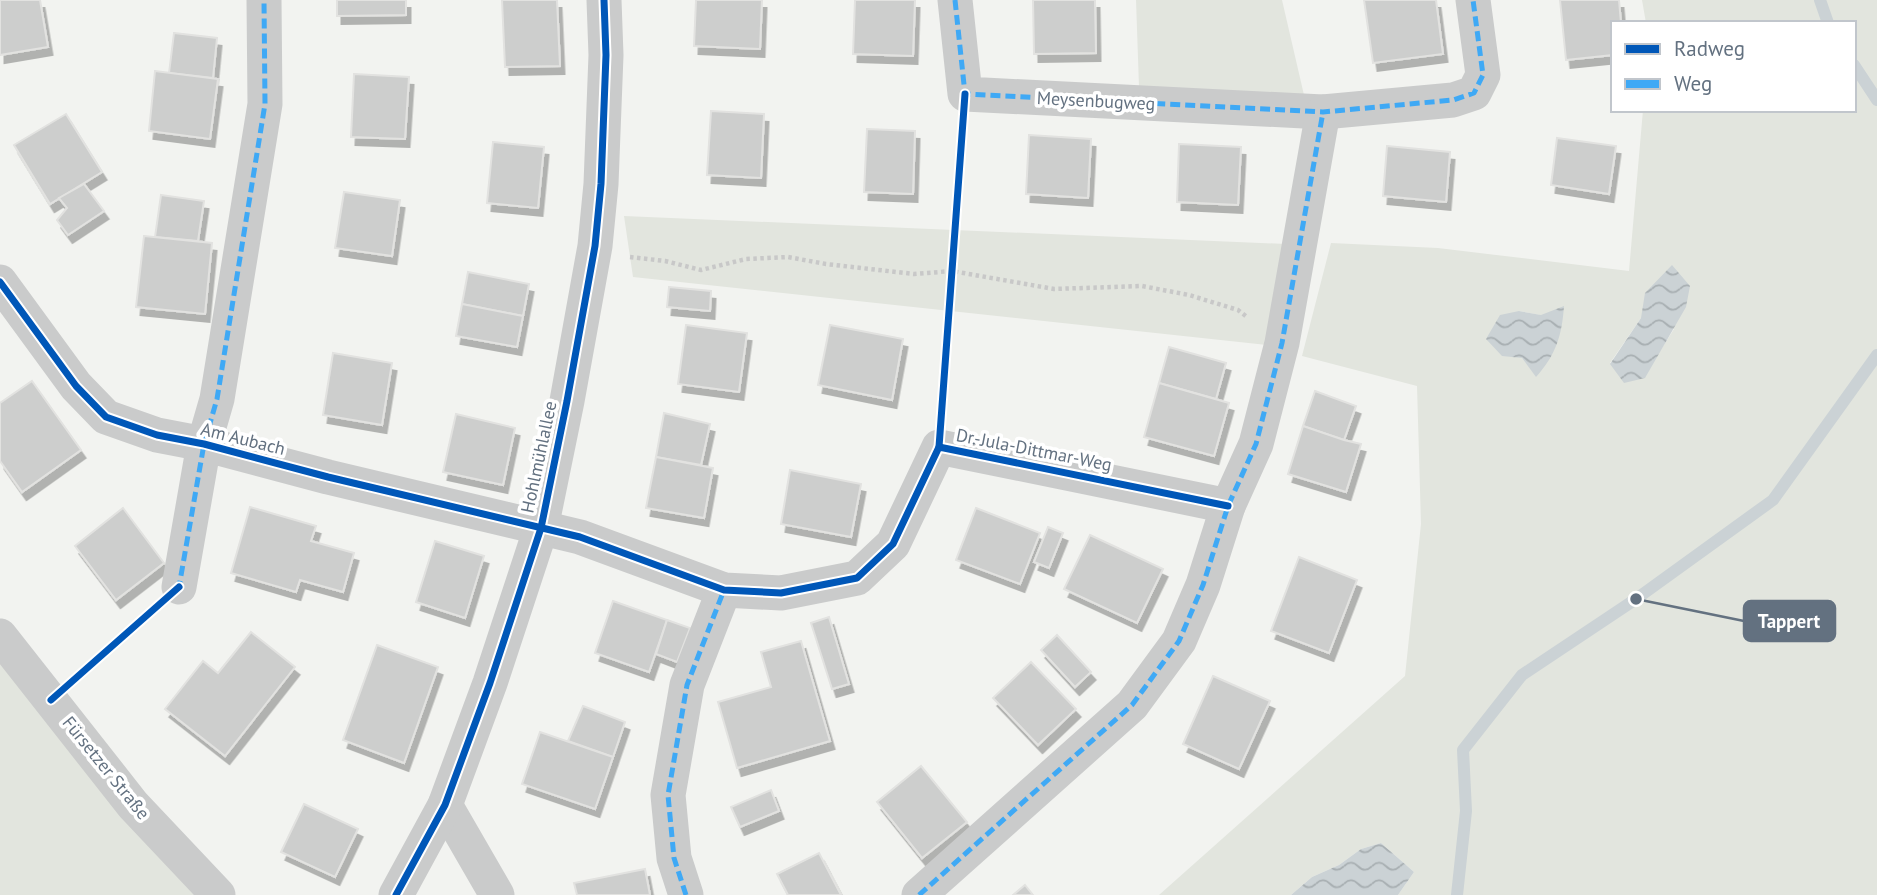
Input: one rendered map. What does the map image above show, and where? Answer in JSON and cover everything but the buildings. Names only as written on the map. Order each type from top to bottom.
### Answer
[{"type":"street","name":"Am Aubach","points":[[179,586],[204,444],[217,399],[265,104],[264,0]]},
{"type":"street","name":"Hohlmühlallee","points":[[396,895],[445,805],[490,683],[541,528],[595,246],[602,171],[606,55],[604,0]]},
{"type":"street","points":[[955,0],[965,94]]},
{"type":"street","name":"Meysenbugweg","points":[[965,94],[1322,111],[1453,100],[1474,93],[1483,75],[1473,0]]},
{"type":"street","points":[[919,895],[1132,705],[1180,641],[1203,585],[1228,506],[1256,444],[1282,343],[1322,111]]},
{"type":"street","name":"Am Aubach","points":[[0,282],[76,386],[106,417],[157,435],[204,444],[541,528]]},
{"type":"street","name":"Dr.-Jula-Dittmar-Weg","points":[[541,528],[580,537],[724,590],[781,593],[857,579],[893,544],[939,447],[1228,506]]},
{"type":"street","points":[[686,895],[674,858],[668,795],[687,685],[724,590]]},
{"type":"street","name":"Fürsetzer Straße","points":[[0,636],[133,805],[218,895]]},
{"type":"street","points":[[445,805],[497,895]]},
{"type":"path","points":[[939,447],[965,94]]},
{"type":"path","points":[[595,246],[625,256],[665,261],[701,270],[746,259],[788,257],[914,274],[951,271],[1054,289],[1142,286],[1189,295],[1238,310],[1282,343]]},
{"type":"shaded area","points":[[1136,0],[1282,0],[1304,95],[1139,87]]},
{"type":"shaded area","points":[[1642,0],[1877,0],[1877,895],[1398,895],[1414,872],[1381,843],[1361,849],[1339,865],[1312,877],[1291,895],[1159,895],[1405,676],[1421,524],[1417,386],[1302,356],[1331,243],[1438,248],[1629,271],[1643,112],[1856,112],[1856,21],[1646,21]],"holes":[[[1519,311],[1540,315],[1536,376],[1522,358]],[[1641,318],[1674,329],[1660,351],[1610,363]]]},
{"type":"shaded area","points":[[624,216],[1286,244],[1267,345],[633,277]]},
{"type":"shaded area","points":[[0,660],[195,895],[0,895]]},
{"type":"water","points":[[1672,265],[1690,286],[1686,307],[1645,378],[1624,383],[1610,364],[1641,318],[1645,293]]},
{"type":"water","points":[[1564,306],[1557,344],[1549,361],[1536,377],[1522,358],[1502,356],[1486,339],[1500,315],[1519,311],[1541,315]]},
{"type":"water","points":[[1381,843],[1414,872],[1398,895],[1291,895],[1312,877],[1339,865],[1361,849]]},
{"type":"waterway","points":[[1820,0],[1827,21]]},
{"type":"waterway","points":[[1856,68],[1877,100]]},
{"type":"waterway","points":[[1457,895],[1466,811],[1463,750],[1522,675],[1636,599],[1773,500],[1877,355]]},
{"type":"marked path","points":[[176,589],[179,587],[204,444],[217,399],[265,104],[264,0]]},
{"type":"marked path","points":[[955,0],[965,94],[1323,112],[1453,100],[1474,93],[1483,75],[1473,0]]},
{"type":"marked path","points":[[919,895],[1132,705],[1179,641],[1203,585],[1228,506],[1256,444],[1282,343],[1323,112]]},
{"type":"marked path","points":[[686,895],[674,858],[668,795],[687,685],[724,590]]},
{"type":"cycle path","points":[[396,895],[445,805],[490,683],[541,528],[595,246],[601,184],[606,55],[604,0]]},
{"type":"cycle path","points":[[939,447],[965,94]]},
{"type":"cycle path","points":[[0,282],[76,386],[106,417],[157,435],[204,444],[328,477],[580,537],[724,590],[781,593],[857,578],[893,544],[939,447],[1228,506]]},
{"type":"cycle path","points":[[51,700],[179,587]]},
{"type":"place","name":"Tappert","points":[[1636,599]]}]
